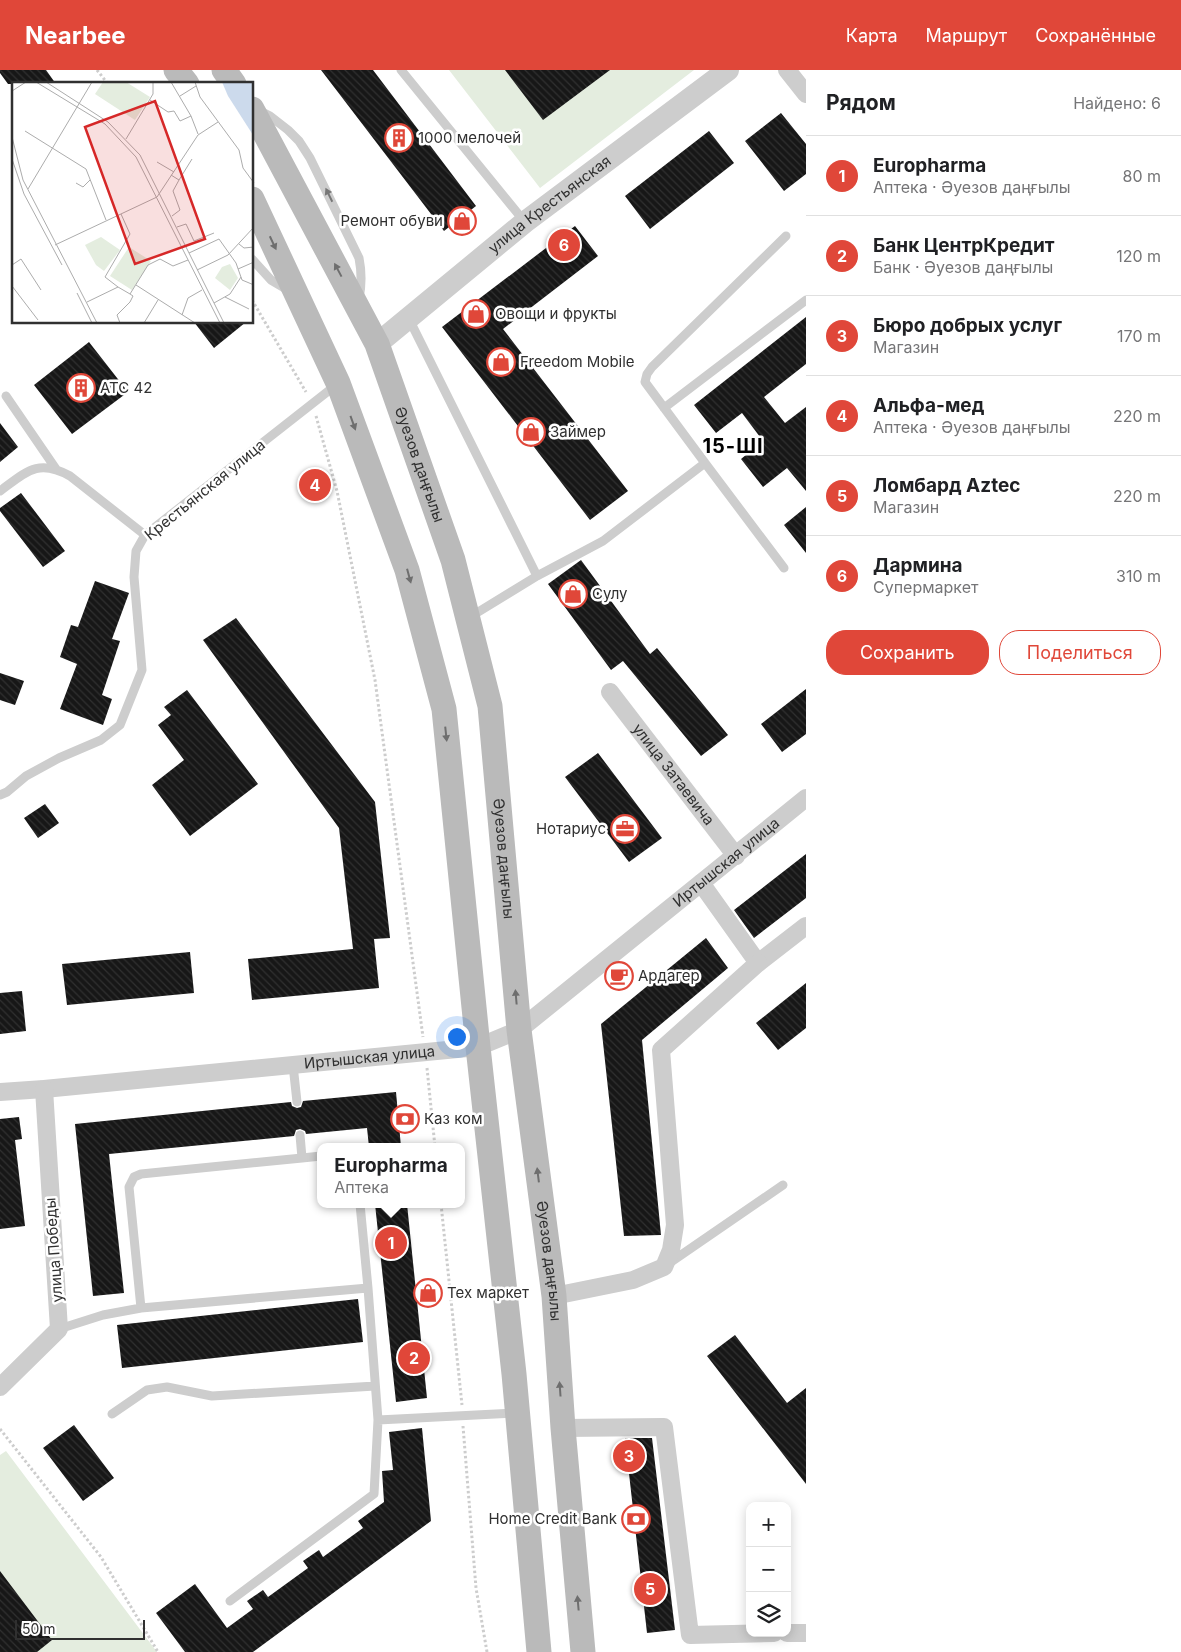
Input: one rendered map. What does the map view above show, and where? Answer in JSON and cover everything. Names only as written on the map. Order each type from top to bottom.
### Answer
[{"type":"main road","points":[[176,70],[185,82]]},
{"type":"main road","points":[[224,70],[233,82]]},
{"type":"main road","name":"Әуезов даңғылы","points":[[254,112],[378,344],[453,560],[490,706],[519,1030],[554,1296],[582,1652]]},
{"type":"main road","points":[[254,203],[338,383],[407,570],[444,709],[518,1413],[539,1652]]},
{"type":"street","name":"улица Крестьянская","points":[[378,344],[525,222],[728,70]]},
{"type":"street","points":[[786,70],[806,94]]},
{"type":"street","name":"улица Затаевича","points":[[610,692],[736,856]]},
{"type":"street","name":"Иртышская улица","points":[[0,1092],[44,1090],[478,1046],[519,1030],[806,798]]},
{"type":"street","points":[[701,883],[758,963]]},
{"type":"street","points":[[554,1296],[633,1280],[664,1267],[671,1250],[676,1225],[661,1050],[758,963],[806,926]]},
{"type":"street","name":"улица Победы","points":[[44,1090],[59,1329]]},
{"type":"street","points":[[0,1386],[59,1329]]},
{"type":"street","points":[[563,1428],[664,1427],[690,1635],[746,1634]]},
{"type":"street","points":[[791,1633],[806,1633]]},
{"type":"lane","points":[[401,70],[525,222]]},
{"type":"lane","points":[[784,568],[646,382],[647,374],[652,367],[786,236]]},
{"type":"lane","points":[[254,261],[271,280],[297,296]]},
{"type":"lane","points":[[664,408],[806,300]]},
{"type":"lane","points":[[408,318],[537,576]]},
{"type":"lane","name":"Крестьянская улица","points":[[0,795],[7,792],[26,776],[101,740],[120,725],[142,670],[134,577],[136,551],[145,535],[338,383]]},
{"type":"lane","points":[[6,396],[56,469]]},
{"type":"lane","points":[[468,618],[537,576],[603,541],[705,463]]},
{"type":"lane","points":[[0,491],[23,474],[39,467],[56,469],[70,476],[145,535]]},
{"type":"lane","points":[[293,1065],[297,1102]]},
{"type":"lane","points":[[300,1135],[302,1158]]},
{"type":"lane","points":[[141,1308],[130,1187],[134,1177],[141,1174],[317,1156]]},
{"type":"lane","points":[[664,1267],[784,1185]]},
{"type":"lane","points":[[230,1601],[374,1494],[378,1420],[360,1208]]},
{"type":"lane","points":[[59,1329],[103,1315],[141,1308],[368,1288]]},
{"type":"lane","points":[[112,1414],[147,1390],[167,1387],[212,1396],[375,1386]]},
{"type":"lane","points":[[378,1420],[518,1413]]},
{"type":"path","points":[[97,70],[106,82]]},
{"type":"path","points":[[254,303],[313,403],[337,491],[375,680],[425,1052],[435,1143]]},
{"type":"path","points":[[0,1429],[101,1558],[158,1652]]},
{"type":"shaded area","points":[[449,70],[694,70],[540,188]]},
{"type":"shaded area","points":[[6,1451],[157,1652],[0,1652],[0,1455]]},
{"type":"building","points":[[0,70],[46,70],[55,82],[12,82],[12,84],[8,84]]},
{"type":"building","name":"1000 мелочей","points":[[321,70],[373,70],[476,206],[444,231]]},
{"type":"building","points":[[505,70],[610,70],[543,120]]},
{"type":"building","points":[[781,113],[806,144],[806,174],[784,191],[745,141]]},
{"type":"building","points":[[709,131],[734,163],[650,229],[625,196]]},
{"type":"building","points":[[575,226],[598,256],[503,329],[628,491],[590,520],[442,327]]},
{"type":"building","points":[[806,317],[806,364],[764,397],[785,423],[806,407],[806,491],[787,468],[763,487],[741,459],[763,441],[742,413],[716,433],[694,405]]},
{"type":"building","points":[[196,324],[244,324],[214,348]]},
{"type":"building","name":"АТС 42","points":[[89,342],[128,392],[72,434],[34,385]]},
{"type":"building","points":[[0,423],[18,447],[0,462]]},
{"type":"building","points":[[21,493],[65,551],[43,567],[0,511],[0,508]]},
{"type":"building","points":[[806,507],[806,553],[784,525]]},
{"type":"building","points":[[581,560],[650,654],[657,648],[728,735],[701,756],[623,661],[611,670],[548,584]]},
{"type":"building","points":[[95,581],[129,593],[112,639],[120,641],[102,695],[112,699],[103,725],[60,709],[77,664],[60,657],[71,625],[78,627]]},
{"type":"building","points":[[236,618],[375,802],[390,938],[374,939],[379,988],[252,1000],[248,959],[353,949],[339,828],[203,640]]},
{"type":"building","points":[[0,673],[24,681],[15,705],[0,700]]},
{"type":"building","points":[[806,689],[806,734],[782,752],[761,724]]},
{"type":"building","points":[[187,690],[258,784],[190,836],[152,785],[184,760],[158,725],[171,715],[164,707]]},
{"type":"building","points":[[598,753],[662,838],[629,862],[565,777]]},
{"type":"building","points":[[45,804],[59,823],[38,838],[24,818]]},
{"type":"building","points":[[806,854],[806,898],[754,938],[734,910]]},
{"type":"building","points":[[706,938],[728,968],[642,1040],[661,1235],[624,1236],[601,1024]]},
{"type":"building","points":[[190,952],[194,993],[67,1005],[62,964]]},
{"type":"building","points":[[806,983],[806,1028],[778,1050],[756,1023]]},
{"type":"building","points":[[22,991],[26,1031],[0,1034],[0,993]]},
{"type":"building","points":[[396,1092],[401,1143],[369,1143],[367,1128],[306,1134],[305,1131],[300,1129],[296,1130],[294,1136],[109,1154],[124,1293],[93,1296],[75,1124],[291,1102],[292,1106],[297,1108],[301,1107],[303,1101]]},
{"type":"building","points":[[19,1117],[22,1139],[15,1140],[25,1226],[0,1229],[0,1119]]},
{"type":"building","points":[[375,1208],[407,1208],[427,1398],[396,1402]]},
{"type":"building","points":[[358,1299],[363,1342],[122,1368],[117,1325]]},
{"type":"building","points":[[735,1335],[787,1403],[806,1388],[806,1484],[707,1356]]},
{"type":"building","points":[[74,1425],[114,1478],[83,1501],[43,1448]]},
{"type":"building","points":[[422,1428],[431,1521],[253,1652],[185,1652],[156,1613],[195,1584],[227,1628],[253,1609],[247,1601],[263,1590],[268,1597],[308,1568],[303,1561],[319,1550],[323,1557],[363,1528],[358,1521],[384,1502],[382,1471],[393,1470],[389,1432]]},
{"type":"building","points":[[625,1438],[652,1438],[675,1630],[647,1633]]},
{"type":"building","points":[[0,1571],[52,1640],[37,1652],[0,1652]]},
{"type":"place","name":"1000 мелочей","points":[[399,138]]},
{"type":"place","name":"Ремонт обуви","points":[[462,221]]},
{"type":"place","name":"Дармина","points":[[564,245]]},
{"type":"place","name":"Овощи и фрукты","points":[[476,314]]},
{"type":"place","name":"Freedom Mobile","points":[[501,362]]},
{"type":"place","name":"АТС 42","points":[[81,388]]},
{"type":"place","name":"Займер","points":[[531,432]]},
{"type":"place","name":"Альфа-мед","points":[[315,485]]},
{"type":"place","name":"Сулу","points":[[573,594]]},
{"type":"place","name":"Нотариус","points":[[625,829]]},
{"type":"place","name":"Ардагер","points":[[619,976]]},
{"type":"place","name":"Каз ком","points":[[405,1119]]},
{"type":"place","name":"Europharma","points":[[391,1243]]},
{"type":"place","name":"Тех маркет","points":[[428,1293]]},
{"type":"place","name":"Банк ЦентрКредит","points":[[414,1358]]},
{"type":"place","name":"Бюро добрых услуг","points":[[629,1456]]},
{"type":"place","name":"Home Credit Bank","points":[[636,1519]]},
{"type":"place","name":"Ломбард Aztec","points":[[650,1589]]},
{"type":"district","name":"15-ШІ","points":[[733,446]]}]
